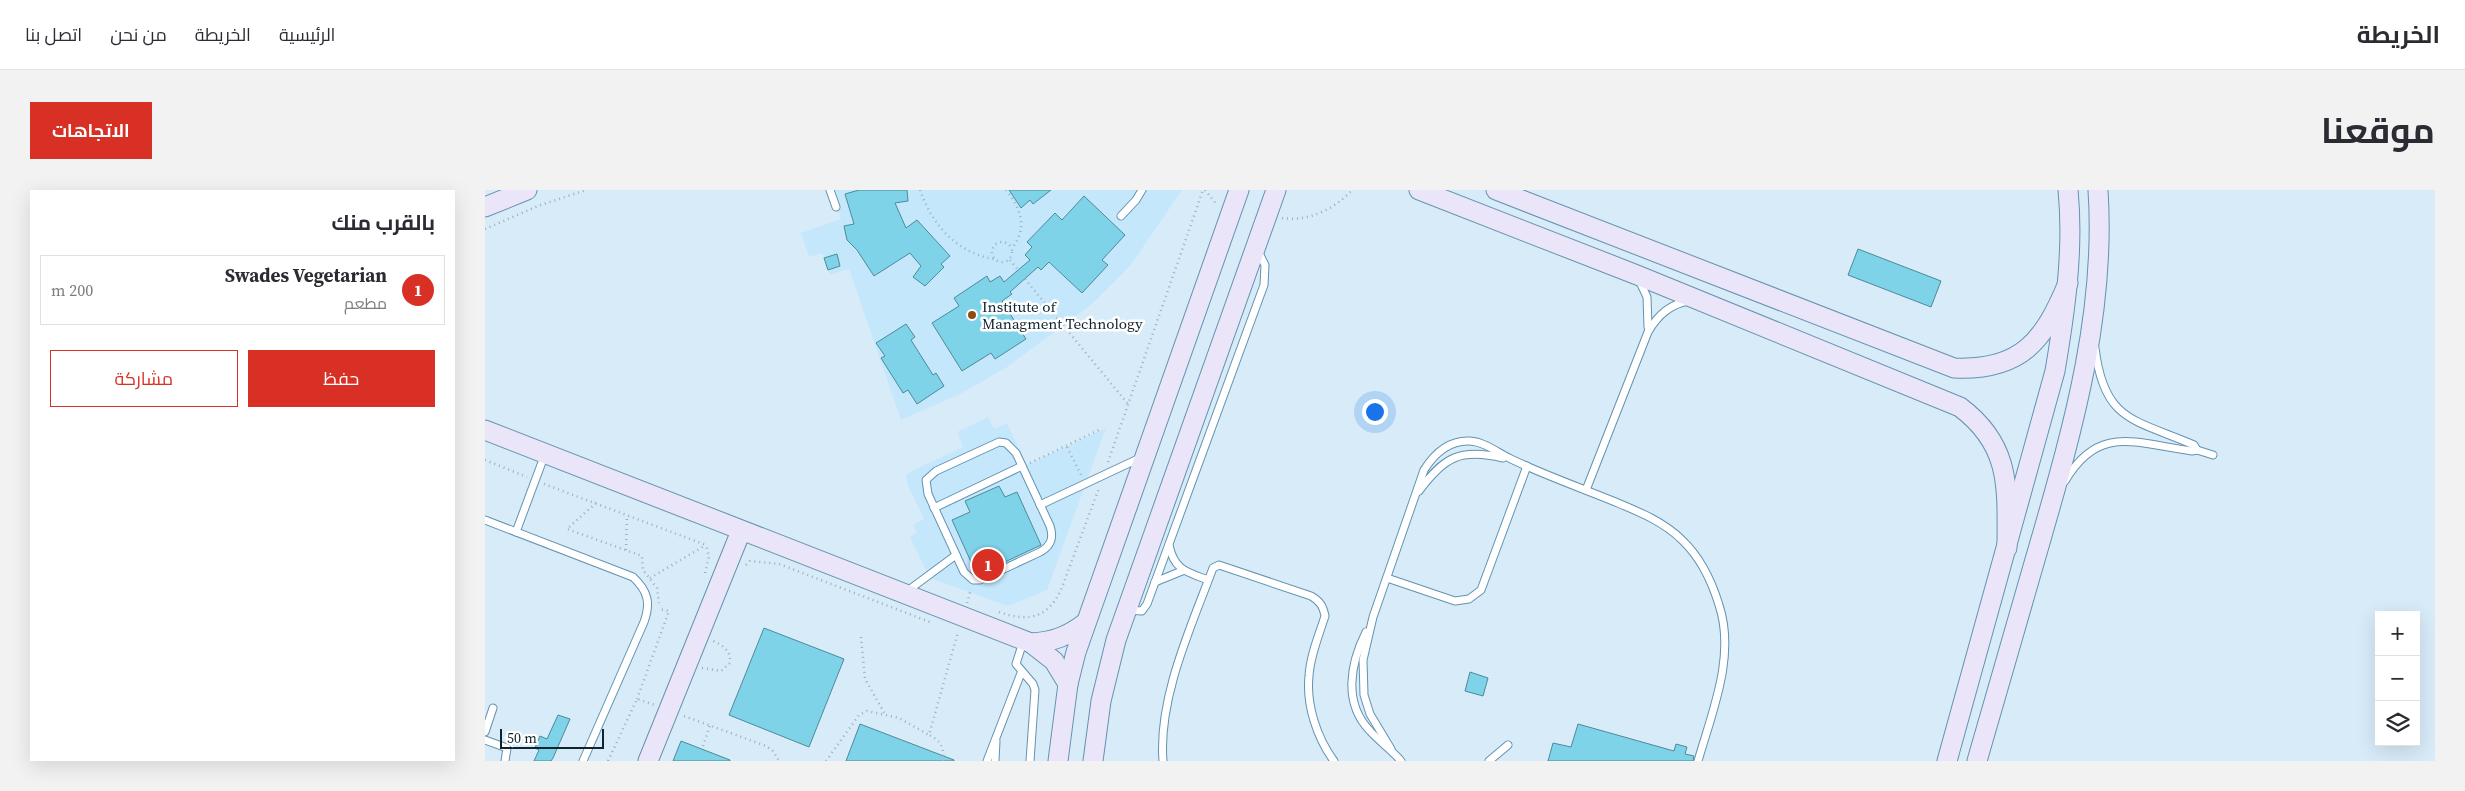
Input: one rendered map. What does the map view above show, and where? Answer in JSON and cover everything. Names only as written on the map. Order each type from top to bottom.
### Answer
[{"type":"street","points":[[485,206],[527,190]]},
{"type":"street","points":[[1058,761],[1068,684],[1085,623],[1239,190]]},
{"type":"street","points":[[1093,761],[1107,670],[1276,190]]},
{"type":"street","points":[[1419,190],[1637,275],[1944,399],[1974,418],[1986,431],[1996,447],[2007,485],[2007,548]]},
{"type":"street","points":[[1496,190],[1954,368],[1975,369],[1996,365],[2016,357],[2033,344],[2047,328],[2068,283]]},
{"type":"street","points":[[1947,761],[2055,371],[2068,283],[2068,190]]},
{"type":"street","points":[[1977,761],[2049,510],[2081,389],[2093,328],[2099,238],[2098,190]]},
{"type":"street","points":[[485,430],[741,531],[905,593],[960,624],[1027,641],[1047,642],[1061,638],[1085,623]]},
{"type":"street","points":[[648,761],[741,531]]},
{"type":"street","points":[[1027,641],[1054,661],[1068,684]]},
{"type":"lane","points":[[830,190],[836,207]]},
{"type":"lane","points":[[1121,216],[1136,200],[1142,190]]},
{"type":"lane","points":[[1127,610],[1137,612],[1145,608],[1266,279],[1265,265],[1255,246]]},
{"type":"lane","points":[[1586,490],[1647,332],[1649,314],[1647,297],[1637,275]]},
{"type":"lane","points":[[1647,332],[1663,312],[1674,305],[1699,301]]},
{"type":"lane","points":[[2093,328],[2099,377],[2105,393],[2114,406],[2127,416],[2194,445],[2197,450]]},
{"type":"lane","points":[[2049,510],[2074,466],[2086,453],[2101,445],[2117,440],[2192,451],[2197,450],[2213,455]]},
{"type":"lane","points":[[1391,749],[1368,730],[1360,717],[1351,689],[1354,659],[1373,617],[1417,495],[1424,470],[1432,458],[1443,449],[1455,443],[1469,441],[1483,444],[1510,459],[1662,524],[1682,540],[1698,560],[1710,582],[1722,616],[1725,634],[1724,661],[1698,761]]},
{"type":"lane","points":[[999,442],[1012,447],[1041,505],[1053,533],[1047,548],[980,580],[973,580],[964,572],[925,488],[930,474],[936,470],[999,442]]},
{"type":"lane","points":[[1417,495],[1433,473],[1453,458],[1479,453],[1510,459]]},
{"type":"lane","points":[[516,532],[546,454]]},
{"type":"lane","points":[[1041,505],[1145,455]]},
{"type":"lane","points":[[934,508],[1023,466]]},
{"type":"lane","points":[[1387,578],[1455,601],[1469,599],[1481,590],[1527,466]]},
{"type":"lane","points":[[485,520],[633,577],[642,586],[648,597],[648,610],[644,622],[583,761]]},
{"type":"lane","points":[[1169,544],[1173,558],[1182,571],[1208,580]]},
{"type":"lane","points":[[905,593],[956,555]]},
{"type":"lane","points":[[1163,761],[1163,729],[1170,693],[1208,580],[1213,568],[1222,566],[1311,596],[1318,600],[1323,607],[1325,616],[1309,675],[1308,693],[1317,728],[1334,761]]},
{"type":"lane","points":[[1155,582],[1182,571]]},
{"type":"lane","points":[[1373,617],[1363,660],[1364,695],[1370,714],[1399,760]]},
{"type":"lane","points":[[1027,641],[1016,659],[1021,672],[1033,684],[1035,690],[1029,761]]},
{"type":"lane","points":[[987,761],[1021,672]]},
{"type":"lane","points":[[485,732],[493,708]]},
{"type":"lane","points":[[995,761],[997,735]]},
{"type":"lane","points":[[485,740],[507,748],[505,761]]},
{"type":"lane","points":[[1489,761],[1508,745]]},
{"type":"path","points":[[485,229],[538,206],[586,190]]},
{"type":"path","points":[[920,190],[934,218],[949,237],[968,251],[1001,263],[1009,260],[1013,252],[1012,248],[1019,236],[1022,222],[1019,209],[1006,190]]},
{"type":"path","points":[[1264,221],[1275,225],[1279,218],[1289,219],[1311,216],[1342,200],[1352,190]]},
{"type":"path","points":[[994,259],[992,250],[997,244],[1005,242],[1012,248]]},
{"type":"path","points":[[1009,260],[1018,270]]},
{"type":"path","points":[[1025,279],[1128,404]]},
{"type":"path","points":[[1023,466],[1067,447],[1099,430]]},
{"type":"path","points":[[1067,447],[1085,484]]},
{"type":"path","points":[[485,460],[706,546],[651,578]]},
{"type":"path","points":[[626,550],[627,515]]},
{"type":"path","points":[[745,566],[750,561],[779,564],[930,623]]},
{"type":"path","points":[[929,735],[973,580]]},
{"type":"path","points":[[960,624],[966,636]]},
{"type":"path","points":[[700,668],[721,671],[730,663],[730,655],[726,648],[711,640],[714,632]]},
{"type":"path","points":[[861,638],[865,679],[885,714]]},
{"type":"path","points":[[697,676],[704,658]]},
{"type":"path","points":[[608,761],[637,699],[766,746],[773,751],[779,761]]},
{"type":"path","points":[[826,761],[859,715],[867,710],[899,718],[939,740],[943,751],[943,761]]},
{"type":"path","points":[[703,746],[710,726]]},
{"type":"shaded area","name":"Institute of Managment Technology","points":[[832,190],[1182,190],[1130,266],[1092,304],[1007,367],[962,393],[901,420],[849,269],[830,275],[822,253],[809,257],[801,233],[841,219]]},
{"type":"shaded area","points":[[988,417],[994,429],[1007,423],[1027,465],[1106,428],[1047,590],[1008,606],[930,578],[910,537],[917,533],[913,525],[924,519],[908,486],[906,474],[963,447],[957,432]]},
{"type":"building","points":[[859,190],[907,190],[908,201],[895,203],[906,228],[917,220],[950,256],[941,264],[944,267],[925,286],[913,277],[921,266],[910,253],[874,276],[857,250],[847,240],[844,226],[854,224],[845,194]]},
{"type":"building","points":[[1009,190],[1051,190],[1033,204],[1030,200],[1021,208]]},
{"type":"building","points":[[1084,196],[1125,235],[1102,260],[1108,265],[1082,293],[1049,262],[1041,270],[1038,267],[1010,292],[1012,294],[1002,301],[1026,339],[995,359],[991,353],[962,371],[932,323],[959,306],[954,298],[987,276],[990,282],[1000,276],[1004,282],[1030,260],[1025,255],[1032,247],[1027,242],[1055,213],[1062,220]]},
{"type":"building","points":[[1858,249],[1941,281],[1931,307],[1848,275]]},
{"type":"building","points":[[837,254],[840,266],[828,270],[824,258]]},
{"type":"building","points":[[906,324],[915,337],[911,340],[933,375],[936,373],[944,386],[917,404],[908,390],[903,393],[881,358],[885,356],[876,343]]},
{"type":"building","points":[[999,486],[1005,497],[1017,492],[1041,545],[977,575],[952,520],[970,512],[965,501]]},
{"type":"building","points":[[764,628],[844,659],[809,747],[729,715]]},
{"type":"building","points":[[1470,672],[1488,678],[1483,696],[1465,691]]},
{"type":"building","points":[[558,715],[570,719],[553,758],[551,761],[534,761],[539,750],[535,748],[540,736],[547,739]]},
{"type":"building","points":[[860,724],[954,760],[954,761],[846,761]]},
{"type":"building","points":[[1578,724],[1674,751],[1676,744],[1687,747],[1685,754],[1694,756],[1693,761],[1548,761],[1553,743],[1571,747]]},
{"type":"building","points":[[681,741],[730,760],[730,761],[673,761]]},
{"type":"place","name":"Institute of Managment Technology","points":[[972,315]]},
{"type":"place","name":"Swades Vegetarian","points":[[988,565]]}]
